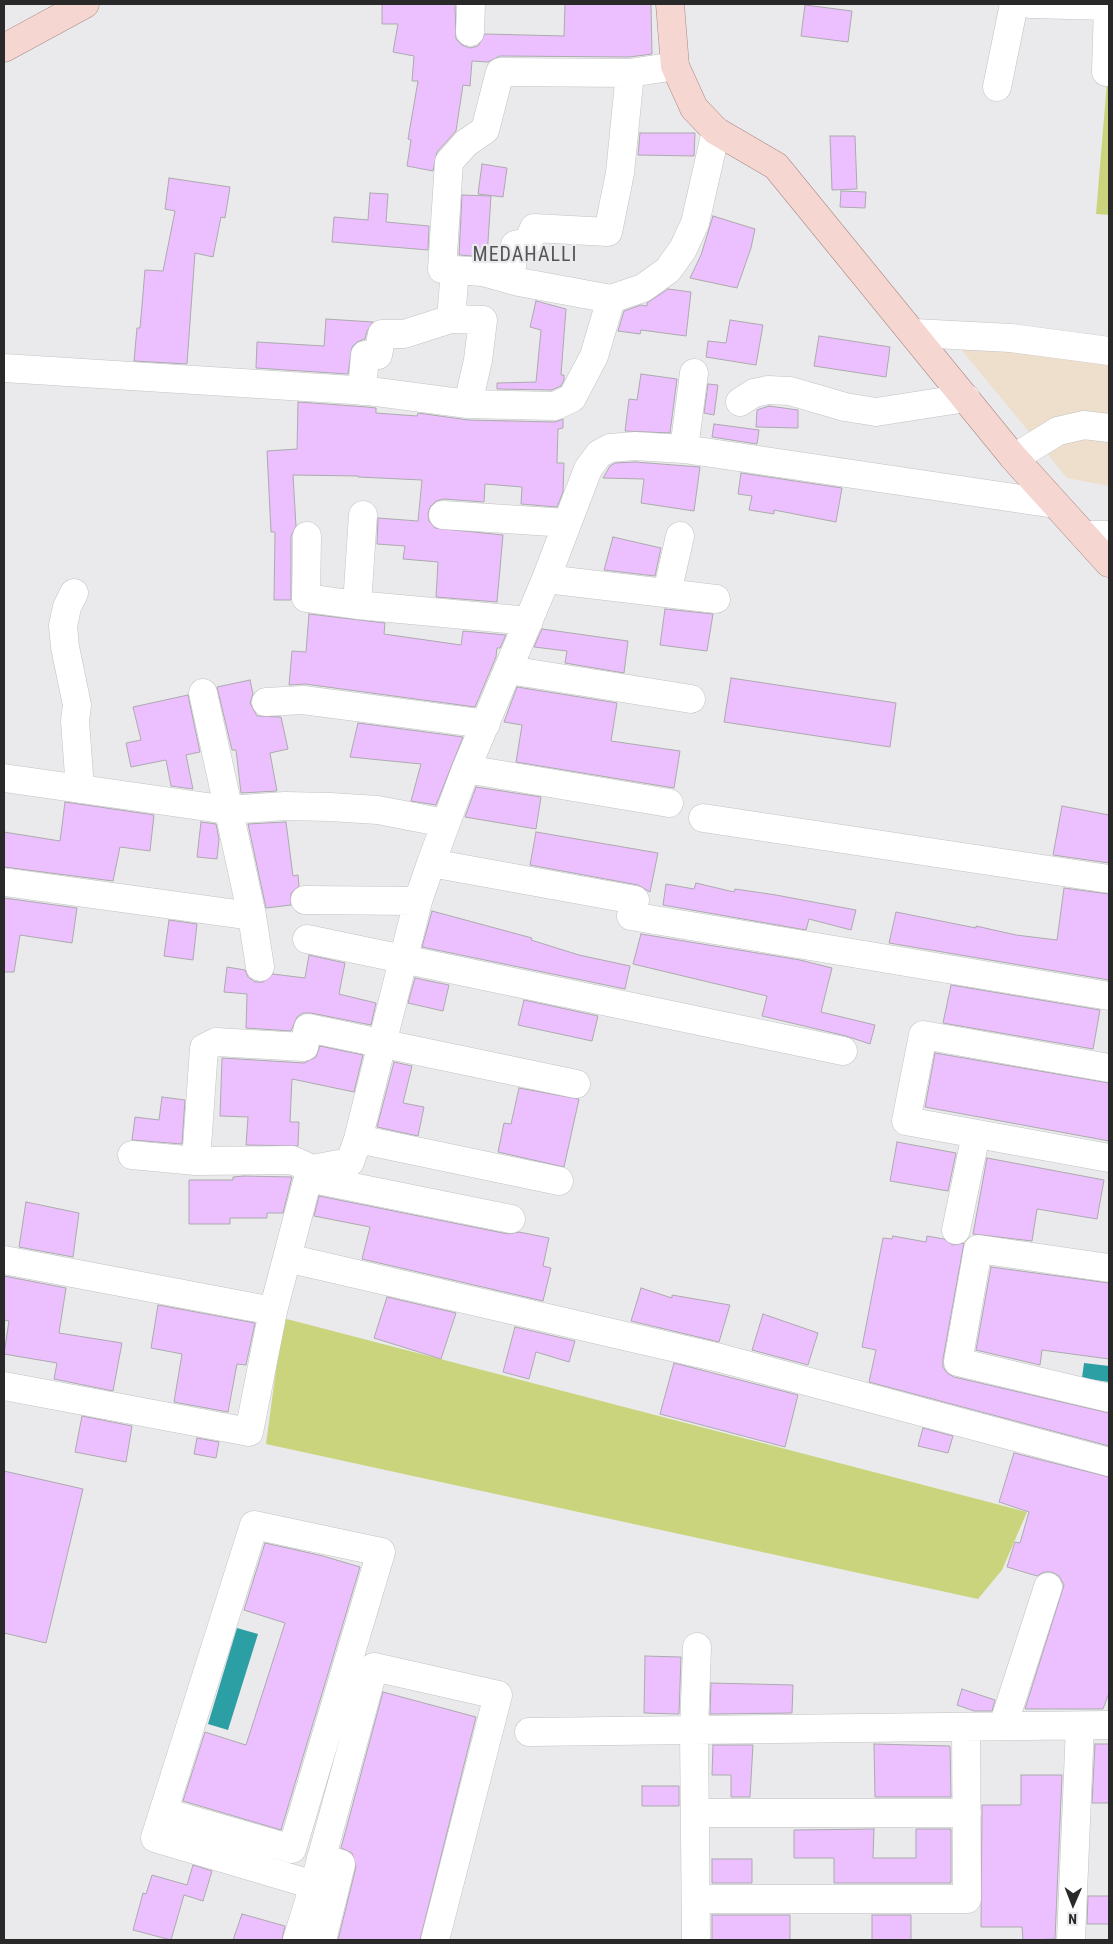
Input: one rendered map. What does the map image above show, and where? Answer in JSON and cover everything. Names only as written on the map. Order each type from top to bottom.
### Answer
[{"type":"main road","points":[[4,48],[85,4]]},
{"type":"main road","points":[[670,4],[675,66],[694,108],[716,131],[776,166],[1014,458],[1055,504],[1097,535],[1109,563]]},
{"type":"street","points":[[470,32],[472,4]]},
{"type":"street","points":[[997,87],[1014,4]]},
{"type":"street","points":[[1031,4],[1108,6],[1106,72]]},
{"type":"street","points":[[675,66],[630,73],[500,72],[485,130],[466,143],[449,162],[442,269],[483,272],[610,299],[643,288],[668,270],[683,249],[695,224],[716,131]]},
{"type":"street","points":[[510,279],[515,245],[528,242],[534,228],[608,232],[621,164],[630,73]]},
{"type":"street","points":[[451,319],[455,270]]},
{"type":"street","points":[[4,368],[362,391],[468,404],[555,406],[572,398],[594,356],[610,299]]},
{"type":"street","points":[[362,391],[365,355],[378,355],[382,334],[404,334],[451,319],[483,320],[478,360],[468,404]]},
{"type":"street","points":[[914,333],[1011,338],[1109,352]]},
{"type":"street","points":[[684,449],[694,373]]},
{"type":"street","points":[[740,402],[754,393],[768,390],[790,391],[845,407],[876,412],[966,398]]},
{"type":"street","points":[[1014,458],[1058,431],[1084,425],[1109,428]]},
{"type":"street","points":[[310,1174],[350,1162],[358,1139],[418,901],[445,823],[546,579],[588,469],[599,454],[610,448],[635,446],[684,449],[1055,504]]},
{"type":"street","points":[[357,605],[364,515]]},
{"type":"street","points":[[443,515],[567,523]]},
{"type":"street","points":[[307,536],[306,598],[357,605],[529,621]]},
{"type":"street","points":[[666,593],[680,536]]},
{"type":"street","points":[[546,579],[716,599]]},
{"type":"street","points":[[74,592],[63,626],[77,704],[75,721],[80,789]]},
{"type":"street","points":[[509,670],[691,699]]},
{"type":"street","points":[[203,693],[252,916],[260,967]]},
{"type":"street","points":[[266,702],[303,700],[486,724]]},
{"type":"street","points":[[466,769],[669,802]]},
{"type":"street","points":[[4,778],[228,810],[285,806],[330,806],[378,810],[445,823]]},
{"type":"street","points":[[703,818],[1109,879]]},
{"type":"street","points":[[431,863],[635,900],[631,916],[1109,996]]},
{"type":"street","points":[[4,882],[252,916]]},
{"type":"street","points":[[304,900],[418,901]]},
{"type":"street","points":[[307,939],[843,1051]]},
{"type":"street","points":[[196,1161],[204,1048],[216,1042],[304,1046],[308,1028],[576,1084]]},
{"type":"street","points":[[1109,1068],[923,1035],[906,1121],[1109,1158]]},
{"type":"street","points":[[956,1230],[976,1134]]},
{"type":"street","points":[[358,1139],[560,1180]]},
{"type":"street","points":[[132,1156],[196,1161],[292,1160],[310,1174],[511,1219]]},
{"type":"street","points":[[4,1386],[249,1432],[272,1311],[310,1174]]},
{"type":"street","points":[[1109,1268],[978,1249],[958,1362],[1109,1398]]},
{"type":"street","points":[[287,1258],[720,1358],[1109,1462]]},
{"type":"street","points":[[4,1260],[272,1311]]},
{"type":"street","points":[[164,1812],[292,1849],[381,1552],[254,1525],[155,1838],[314,1885]]},
{"type":"street","points":[[1003,1726],[1048,1587]]},
{"type":"street","points":[[696,1940],[694,1730],[698,1647]]},
{"type":"street","points":[[297,1940],[374,1667],[498,1695],[435,1940]]},
{"type":"street","points":[[1071,1940],[1080,1726]]},
{"type":"street","points":[[529,1732],[1109,1726]]},
{"type":"street","points":[[696,1899],[967,1899],[966,1727]]},
{"type":"street","points":[[695,1814],[967,1813]]},
{"type":"street","points":[[321,1858],[341,1864],[322,1940]]},
{"type":"shaded area","points":[[954,341],[1109,363],[1109,486],[1067,478]]},
{"type":"green space","points":[[1107,82],[1109,82],[1109,215],[1096,214]]},
{"type":"green space","points":[[283,1318],[1027,1512],[1002,1570],[978,1599],[266,1444]]},
{"type":"water","points":[[1084,1363],[1109,1366],[1109,1382],[1082,1378]]},
{"type":"water","points":[[237,1628],[258,1634],[228,1730],[208,1724]]},
{"type":"building","points":[[382,4],[455,4],[456,39],[462,45],[470,48],[478,46],[485,34],[564,36],[565,4],[651,4],[652,54],[629,57],[500,56],[488,62],[472,61],[470,86],[463,85],[456,131],[437,152],[433,171],[407,166],[411,140],[408,139],[418,81],[412,81],[414,56],[393,52],[398,24],[382,24]]},
{"type":"building","points":[[805,5],[852,11],[848,42],[801,36]]},
{"type":"building","points":[[640,133],[695,133],[694,156],[638,155]]},
{"type":"building","points":[[830,136],[855,136],[857,189],[832,190]]},
{"type":"building","points":[[482,164],[507,168],[503,197],[478,194]]},
{"type":"building","points":[[169,178],[230,187],[225,218],[221,217],[213,257],[195,253],[187,364],[134,361],[137,328],[140,328],[145,270],[163,271],[175,211],[165,209]]},
{"type":"building","points":[[841,191],[866,192],[865,208],[840,207]]},
{"type":"building","points":[[370,193],[388,194],[386,222],[429,226],[428,250],[332,242],[334,217],[368,220]]},
{"type":"building","points":[[462,195],[491,196],[487,257],[459,255]]},
{"type":"building","points":[[713,216],[755,229],[751,248],[737,288],[690,278],[701,255]]},
{"type":"building","points":[[668,289],[691,292],[686,336],[641,330],[640,334],[618,331],[624,311],[641,305],[647,306],[647,303]]},
{"type":"building","points":[[536,301],[566,309],[561,375],[564,375],[564,380],[561,386],[552,390],[497,389],[497,383],[536,382],[541,330],[530,327]]},
{"type":"building","points":[[326,319],[373,322],[367,331],[365,339],[357,342],[352,347],[348,374],[256,368],[257,342],[324,346]]},
{"type":"building","points":[[730,320],[763,325],[756,365],[706,357],[708,341],[726,343]]},
{"type":"building","points":[[819,336],[890,347],[886,377],[814,366]]},
{"type":"building","points":[[641,374],[677,379],[670,433],[625,431],[629,399],[637,400]]},
{"type":"building","points":[[708,384],[718,385],[714,415],[704,413]]},
{"type":"building","points":[[298,402],[376,408],[376,413],[417,416],[418,413],[468,420],[555,422],[563,419],[563,428],[558,429],[557,463],[564,463],[563,492],[557,507],[521,504],[522,487],[485,484],[484,502],[444,499],[436,501],[430,507],[429,521],[435,528],[503,535],[497,602],[436,597],[438,562],[403,559],[405,546],[377,544],[378,518],[418,521],[422,480],[358,476],[293,475],[296,526],[291,536],[291,600],[274,600],[275,532],[271,532],[267,451],[297,449]]},
{"type":"building","points":[[769,406],[798,410],[798,428],[756,427],[757,410]]},
{"type":"building","points":[[714,424],[759,430],[757,444],[712,437]]},
{"type":"building","points":[[635,462],[700,467],[694,511],[641,503],[644,479],[603,478],[610,466],[615,463]]},
{"type":"building","points":[[741,473],[842,488],[836,522],[774,510],[774,514],[749,510],[752,496],[738,494]]},
{"type":"building","points":[[613,537],[661,548],[655,576],[604,570]]},
{"type":"building","points":[[665,609],[713,614],[707,651],[660,645]]},
{"type":"building","points":[[309,614],[385,623],[384,634],[461,645],[463,631],[506,635],[500,648],[497,648],[496,657],[475,707],[305,684],[289,685],[292,651],[306,652]]},
{"type":"building","points":[[542,629],[628,641],[624,673],[565,663],[567,651],[534,647]]},
{"type":"building","points":[[731,678],[896,703],[890,747],[724,722]]},
{"type":"building","points":[[250,680],[253,694],[250,703],[257,716],[281,717],[288,749],[270,753],[277,791],[241,793],[236,750],[232,750],[217,687]]},
{"type":"building","points":[[517,687],[617,703],[611,741],[680,751],[674,788],[516,762],[522,725],[504,722]]},
{"type":"building","points":[[188,695],[200,752],[186,755],[193,789],[171,786],[166,760],[131,767],[126,743],[141,740],[133,707]]},
{"type":"building","points":[[358,723],[463,737],[436,805],[411,801],[421,764],[350,757]]},
{"type":"building","points":[[476,787],[541,797],[536,829],[465,817]]},
{"type":"building","points":[[65,802],[154,815],[150,851],[120,847],[113,881],[4,867],[4,832],[60,841]]},
{"type":"building","points":[[1062,806],[1109,815],[1109,863],[1053,855]]},
{"type":"building","points":[[201,822],[216,824],[219,839],[217,859],[197,857]]},
{"type":"building","points":[[286,822],[293,876],[298,875],[299,886],[291,893],[291,905],[266,908],[248,824]]},
{"type":"building","points":[[536,832],[658,853],[650,892],[638,885],[530,865]]},
{"type":"building","points":[[696,883],[734,892],[735,889],[776,895],[856,910],[851,930],[809,919],[806,930],[663,905],[666,884],[694,889]]},
{"type":"building","points":[[1064,888],[1109,894],[1109,980],[889,943],[896,912],[1016,935],[1057,940]]},
{"type":"building","points":[[4,898],[77,908],[72,943],[20,935],[14,972],[4,972]]},
{"type":"building","points":[[432,911],[532,938],[531,940],[579,955],[630,966],[625,989],[422,947]]},
{"type":"building","points":[[169,920],[197,924],[193,960],[164,956]]},
{"type":"building","points":[[641,934],[800,960],[832,968],[821,1012],[875,1025],[870,1044],[846,1036],[762,1016],[767,996],[633,964]]},
{"type":"building","points":[[309,955],[345,963],[339,994],[376,1003],[371,1025],[303,1013],[297,1017],[291,1031],[246,1028],[247,994],[224,992],[227,967],[245,970],[248,977],[255,982],[263,982],[273,974],[305,978]]},
{"type":"building","points":[[415,978],[449,985],[443,1011],[408,1003]]},
{"type":"building","points":[[951,985],[1100,1010],[1093,1049],[943,1023]]},
{"type":"building","points":[[524,1000],[598,1016],[592,1041],[518,1025]]},
{"type":"building","points":[[320,1046],[363,1055],[354,1092],[292,1079],[290,1122],[299,1122],[298,1146],[246,1145],[248,1117],[220,1116],[222,1058],[304,1063],[316,1057]]},
{"type":"building","points":[[935,1053],[1109,1083],[1109,1141],[925,1107]]},
{"type":"building","points":[[394,1062],[412,1066],[403,1103],[424,1107],[418,1136],[377,1127]]},
{"type":"building","points":[[519,1088],[579,1099],[564,1167],[498,1152],[504,1123],[511,1124]]},
{"type":"building","points":[[162,1097],[185,1100],[182,1144],[132,1140],[135,1117],[159,1120]]},
{"type":"building","points":[[897,1142],[956,1153],[948,1191],[890,1181]]},
{"type":"building","points":[[987,1158],[1104,1180],[1097,1219],[1037,1209],[1032,1241],[973,1234]]},
{"type":"building","points":[[233,1177],[292,1177],[283,1213],[267,1213],[267,1218],[230,1218],[230,1224],[189,1224],[189,1180],[233,1180]]},
{"type":"building","points":[[319,1196],[508,1234],[519,1232],[549,1238],[543,1266],[551,1268],[543,1301],[362,1259],[370,1227],[314,1216]]},
{"type":"building","points":[[26,1202],[79,1213],[73,1257],[19,1247]]},
{"type":"building","points":[[893,1236],[926,1242],[927,1236],[944,1239],[953,1245],[964,1243],[943,1359],[943,1367],[947,1373],[954,1377],[1109,1413],[1109,1446],[869,1382],[876,1350],[862,1347],[883,1238],[892,1239]]},
{"type":"building","points":[[991,1267],[1109,1283],[1109,1359],[1042,1350],[1040,1365],[976,1350]]},
{"type":"building","points":[[4,1276],[66,1288],[59,1333],[122,1343],[113,1391],[54,1379],[57,1363],[4,1354],[9,1321],[4,1320]]},
{"type":"building","points":[[641,1288],[672,1298],[672,1295],[730,1305],[719,1342],[631,1321]]},
{"type":"building","points":[[387,1297],[456,1313],[441,1359],[374,1338]]},
{"type":"building","points":[[158,1305],[255,1323],[246,1365],[237,1364],[228,1412],[174,1402],[182,1354],[151,1348]]},
{"type":"building","points":[[763,1314],[818,1333],[808,1365],[752,1350]]},
{"type":"building","points":[[515,1327],[575,1341],[569,1362],[536,1352],[529,1379],[503,1372]]},
{"type":"building","points":[[674,1363],[798,1395],[785,1447],[660,1414]]},
{"type":"building","points":[[82,1416],[132,1426],[126,1462],[75,1452]]},
{"type":"building","points":[[923,1428],[953,1436],[948,1453],[918,1446]]},
{"type":"building","points":[[197,1438],[219,1442],[216,1458],[194,1454]]},
{"type":"building","points":[[1014,1453],[1109,1477],[1109,1693],[1103,1709],[1025,1709],[1064,1585],[1059,1576],[1052,1572],[1044,1572],[1037,1576],[1007,1567],[1015,1542],[1020,1543],[1029,1512],[999,1502]]},
{"type":"building","points":[[4,1471],[83,1489],[46,1643],[4,1633]]},
{"type":"building","points":[[265,1543],[323,1556],[360,1567],[281,1830],[183,1801],[205,1732],[246,1745],[285,1623],[244,1610]]},
{"type":"building","points":[[645,1656],[681,1657],[679,1714],[644,1713]]},
{"type":"building","points":[[711,1683],[793,1685],[792,1713],[710,1714]]},
{"type":"building","points":[[962,1689],[995,1700],[992,1711],[974,1711],[957,1705]]},
{"type":"building","points":[[383,1692],[476,1717],[420,1940],[338,1940],[356,1867],[352,1853],[341,1848]]},
{"type":"building","points":[[874,1744],[950,1746],[951,1797],[875,1797]]},
{"type":"building","points":[[1095,1744],[1109,1744],[1109,1803],[1092,1803]]},
{"type":"building","points":[[713,1745],[753,1745],[750,1797],[731,1797],[731,1775],[712,1775]]},
{"type":"building","points":[[1021,1775],[1062,1775],[1055,1939],[1023,1940],[1022,1927],[981,1927],[982,1805],[1021,1805]]},
{"type":"building","points":[[642,1786],[679,1786],[679,1806],[642,1806]]},
{"type":"building","points":[[874,1829],[873,1858],[916,1858],[916,1829],[951,1829],[951,1883],[834,1883],[834,1858],[794,1858],[794,1830]]},
{"type":"building","points":[[712,1859],[752,1859],[752,1883],[712,1883]]},
{"type":"building","points":[[193,1865],[212,1871],[203,1901],[184,1895],[171,1940],[133,1930],[143,1893],[146,1894],[152,1875],[187,1885]]},
{"type":"building","points":[[1088,1896],[1109,1896],[1109,1924],[1087,1924]]},
{"type":"building","points":[[242,1914],[285,1926],[282,1940],[233,1940]]},
{"type":"building","points":[[712,1915],[790,1915],[790,1940],[712,1940]]},
{"type":"building","points":[[872,1915],[911,1915],[911,1940],[872,1940]]},
{"type":"district","name":"MEDAHALLI","points":[[525,256]]}]
